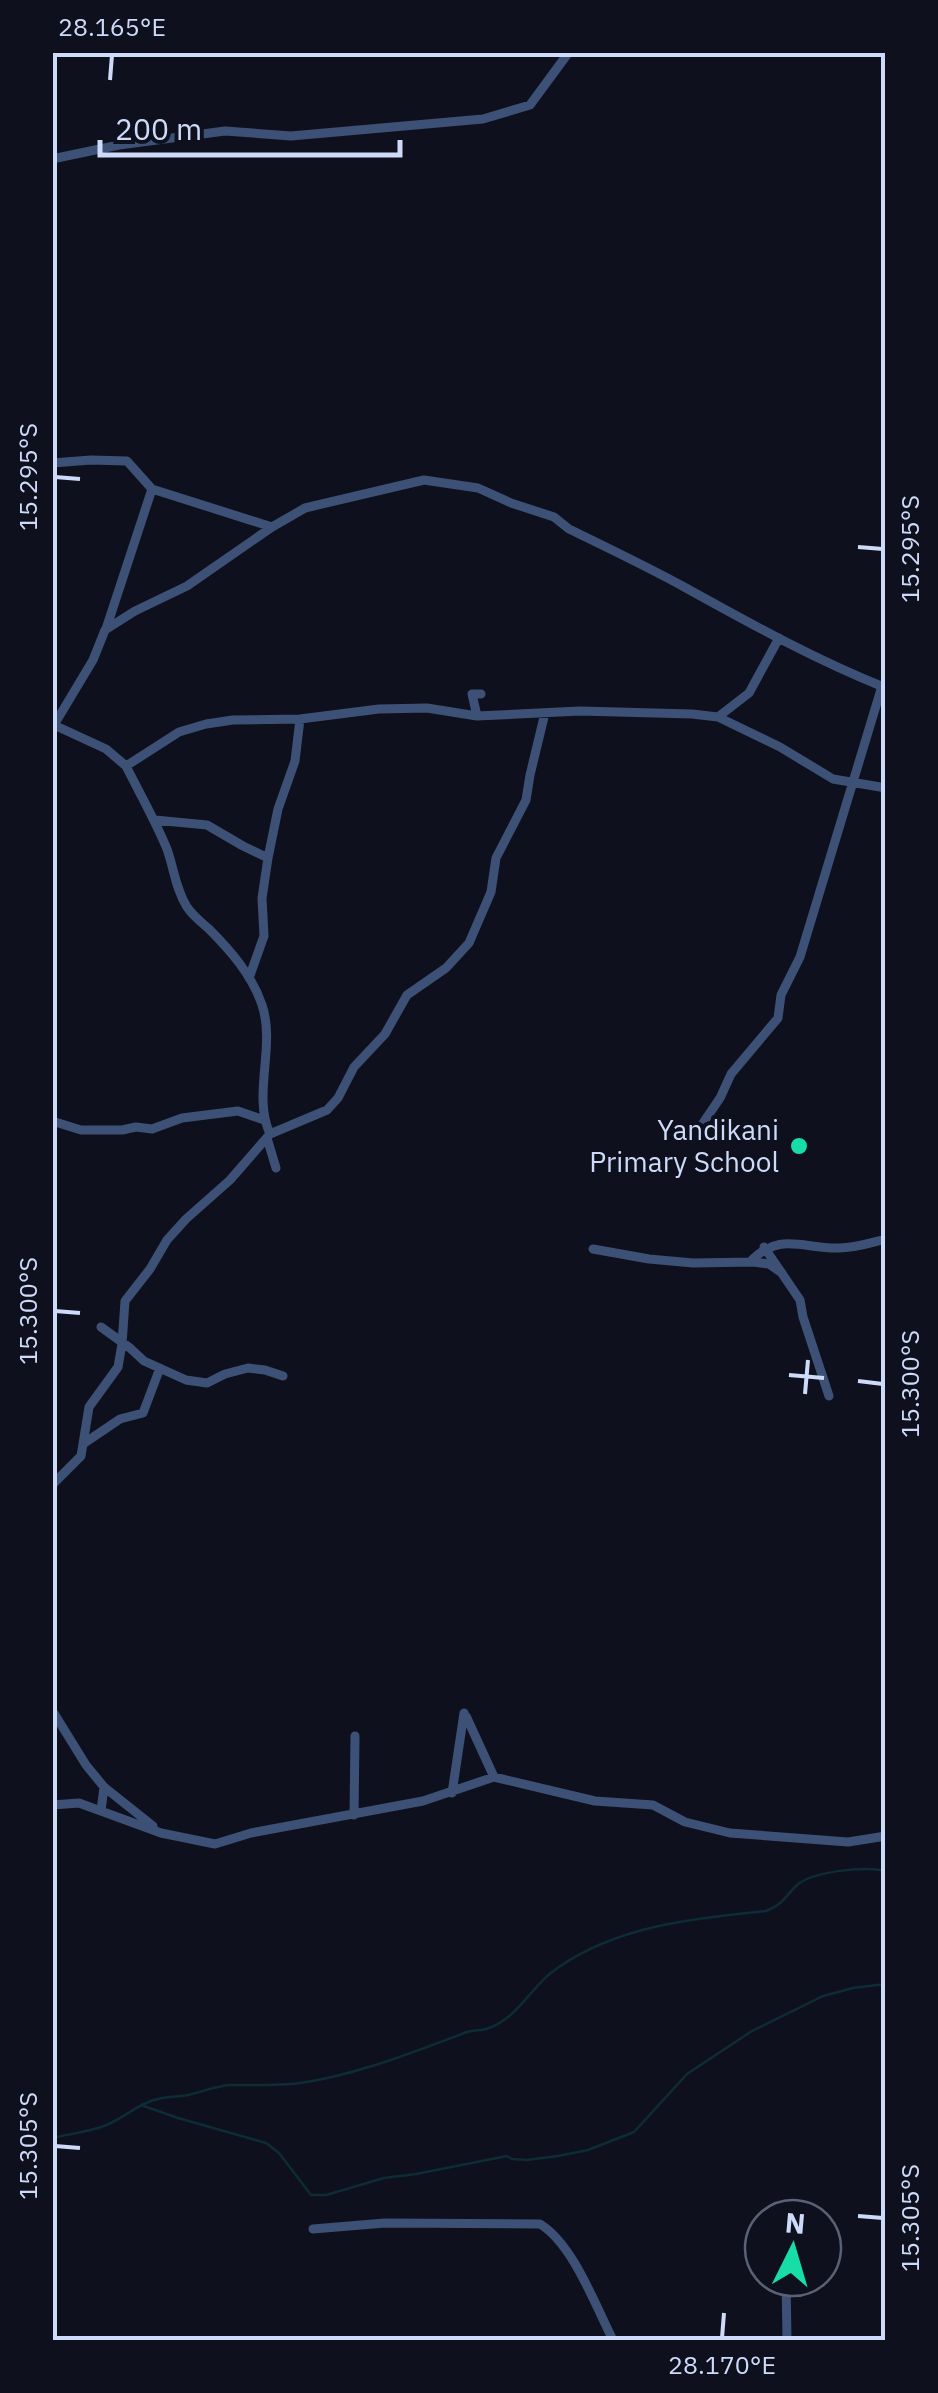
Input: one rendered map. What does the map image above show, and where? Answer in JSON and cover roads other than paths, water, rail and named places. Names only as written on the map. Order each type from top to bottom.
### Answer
[{"type":"street","points":[[52,159],[225,131],[291,136],[484,120],[530,105],[569,52]]},
{"type":"street","points":[[52,463],[127,462],[152,489],[272,527]]},
{"type":"street","points":[[105,630],[135,610],[186,586],[305,508],[424,480],[478,488],[554,517],[714,605],[884,687],[800,958],[781,995],[778,1018],[730,1074],[720,1098],[700,1126]]},
{"type":"street","points":[[152,489],[94,660],[53,725],[106,749],[126,766],[154,820],[190,912],[230,951],[249,978],[262,1006],[266,1038],[264,1120],[276,1168]]},
{"type":"street","points":[[718,718],[748,693],[779,638]]},
{"type":"street","points":[[477,716],[472,694],[481,694]]},
{"type":"street","points":[[126,766],[179,732],[233,720],[300,719],[380,709],[427,708],[477,716],[580,710],[718,718],[780,747],[833,779],[886,788]]},
{"type":"street","points":[[52,1486],[81,1456],[90,1407],[118,1367],[125,1301],[150,1270],[167,1240],[230,1180],[268,1136],[327,1110],[338,1098],[354,1066],[385,1034],[407,995],[446,968],[469,943],[491,892],[496,858],[526,800],[546,713]]},
{"type":"street","points":[[249,978],[264,936],[262,898],[268,858],[278,809],[294,761],[300,719]]},
{"type":"street","points":[[154,820],[208,825],[268,858]]},
{"type":"street","points":[[52,1121],[81,1130],[122,1130],[152,1129],[182,1118],[238,1111],[264,1120]]},
{"type":"street","points":[[750,1262],[764,1248],[800,1243],[855,1247],[886,1239]]},
{"type":"street","points":[[764,1248],[800,1300],[829,1396]]},
{"type":"street","points":[[593,1250],[650,1259],[768,1264],[782,1273]]},
{"type":"street","points":[[101,1327],[144,1361],[186,1380],[207,1383],[248,1368],[283,1376]]},
{"type":"street","points":[[83,1444],[120,1420],[143,1413],[160,1368]]},
{"type":"street","points":[[52,1710],[104,1786],[161,1833]]},
{"type":"street","points":[[452,1793],[464,1713],[494,1777]]},
{"type":"street","points":[[354,1815],[356,1736]]},
{"type":"street","points":[[52,1805],[79,1802],[161,1833],[215,1844],[250,1833],[452,1793],[494,1777],[595,1801],[653,1804],[685,1822],[730,1833],[848,1842],[886,1836]]},
{"type":"street","points":[[101,1810],[104,1786]]},
{"type":"street","points":[[313,2229],[385,2222],[540,2224],[566,2247],[613,2340]]},
{"type":"street","points":[[786,2298],[786,2340]]},
{"type":"waterway","points":[[52,2138],[104,2126],[162,2098],[227,2085],[300,2083],[385,2062],[499,2023],[556,1969],[604,1943],[656,1926],[766,1911],[805,1880],[827,1873],[886,1871]]},
{"type":"waterway","points":[[141,2105],[266,2143],[279,2153],[311,2195],[326,2195],[384,2178],[507,2156],[527,2160],[588,2150],[634,2132],[687,2074],[752,2031],[823,1996],[886,1984]]},
{"type":"place","name":"Yandikani Primary School","points":[[799,1146]]}]
